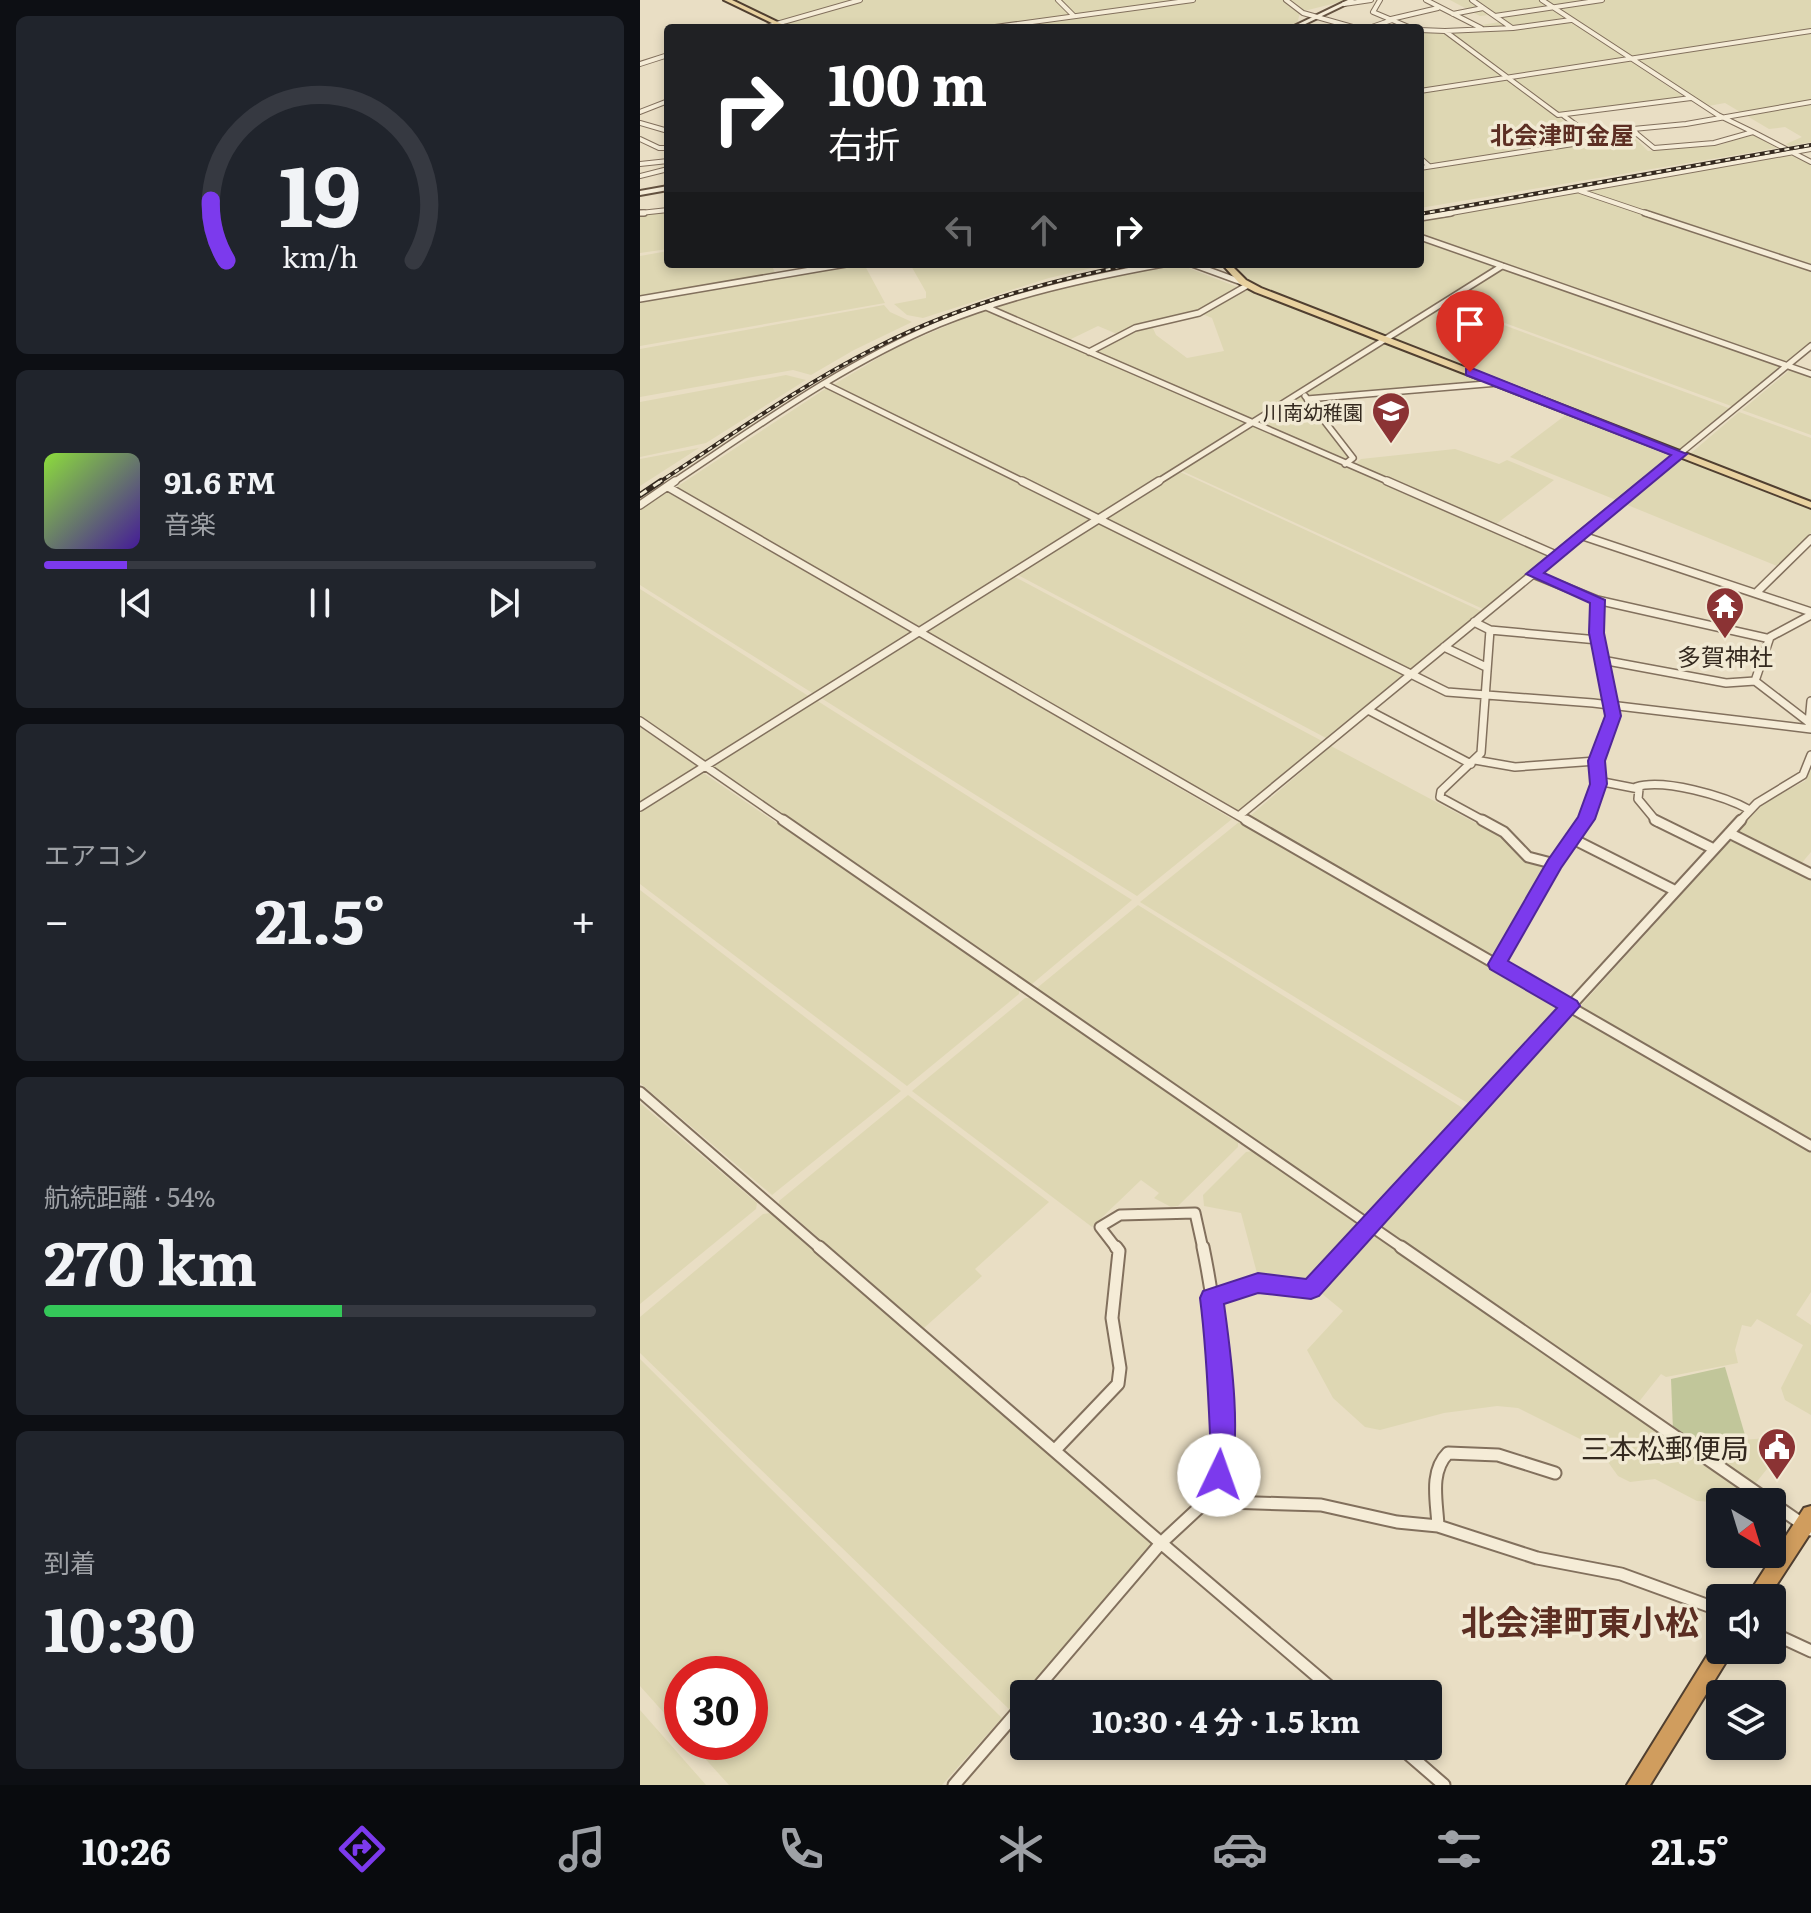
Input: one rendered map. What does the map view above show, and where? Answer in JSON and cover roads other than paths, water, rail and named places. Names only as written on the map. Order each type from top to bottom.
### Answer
[{"type":"highway","points":[[1766,1584],[1809,1523]]},
{"type":"highway","points":[[1638,1785],[1713,1664]]},
{"type":"main road","points":[[727,0],[778,24]]},
{"type":"main road","points":[[1301,24],[1352,0]]},
{"type":"main road","points":[[640,193],[664,189]]},
{"type":"main road","points":[[1230,268],[1246,284],[1811,505]]},
{"type":"street","points":[[778,24],[860,0]]},
{"type":"street","points":[[1058,0],[1074,16]]},
{"type":"street","points":[[1033,24],[1193,0]]},
{"type":"street","points":[[1286,0],[1300,12],[1341,24]]},
{"type":"street","points":[[1344,4],[1371,0]]},
{"type":"street","points":[[1380,0],[1373,12],[1402,24]]},
{"type":"street","points":[[1426,0],[1482,28]]},
{"type":"street","points":[[1472,0],[1513,28]]},
{"type":"street","points":[[1542,0],[1691,98],[1811,162]]},
{"type":"street","points":[[1495,16],[1602,0]]},
{"type":"street","points":[[1379,24],[1438,8]]},
{"type":"street","points":[[1452,14],[1484,8]]},
{"type":"street","points":[[1424,30],[1513,28],[1572,20]]},
{"type":"street","points":[[1445,31],[1558,115],[1691,98]]},
{"type":"street","points":[[1424,90],[1811,31]]},
{"type":"street","points":[[640,63],[664,56]]},
{"type":"street","points":[[640,112],[664,102]]},
{"type":"street","points":[[1753,132],[1721,142],[1654,148],[1633,129],[1811,102]]},
{"type":"street","points":[[660,104],[664,106]]},
{"type":"street","points":[[1564,116],[1595,139]]},
{"type":"street","points":[[640,123],[664,130]]},
{"type":"street","points":[[1424,167],[1637,134]]},
{"type":"street","points":[[640,139],[664,148]]},
{"type":"street","points":[[1424,217],[1811,149]]},
{"type":"street","points":[[640,164],[664,161]]},
{"type":"street","points":[[1424,162],[1429,166]]},
{"type":"street","points":[[640,176],[664,170]]},
{"type":"street","points":[[1579,191],[1811,268]]},
{"type":"street","points":[[640,213],[664,210]]},
{"type":"street","points":[[1424,238],[1811,374]]},
{"type":"street","points":[[640,807],[1251,423],[1304,395],[1385,339],[1502,266]]},
{"type":"street","points":[[640,299],[822,268]]},
{"type":"street","points":[[640,505],[827,385],[896,345],[986,307],[1072,282],[1143,268]]},
{"type":"street","points":[[1203,268],[1246,284]]},
{"type":"street","points":[[1089,352],[1128,330],[1199,313],[1246,284]]},
{"type":"street","points":[[986,307],[1556,555]]},
{"type":"street","points":[[1240,815],[1811,346]]},
{"type":"street","points":[[1304,395],[1498,383]]},
{"type":"street","points":[[827,385],[1447,692],[1810,725]]},
{"type":"street","points":[[1304,395],[1353,458],[1345,464]]},
{"type":"street","points":[[668,487],[1811,1146]]},
{"type":"street","points":[[1580,535],[1631,556],[1758,591],[1811,613]]},
{"type":"street","points":[[1758,591],[1811,539]]},
{"type":"street","points":[[1533,574],[1597,600],[1766,638]]},
{"type":"street","points":[[1497,964],[1555,864],[1586,819],[1598,781],[1596,761],[1612,723],[1598,640],[1597,600]]},
{"type":"street","points":[[1755,681],[1766,638],[1811,613]]},
{"type":"street","points":[[1474,622],[1490,630],[1598,640]]},
{"type":"street","points":[[1490,630],[1481,753],[1441,791],[1440,797],[1504,832],[1528,857],[1555,864]]},
{"type":"street","points":[[1444,647],[1486,667]]},
{"type":"street","points":[[1602,660],[1726,683],[1755,681],[1810,725]]},
{"type":"street","points":[[1810,725],[1811,701]]},
{"type":"street","points":[[1368,710],[1473,762],[1515,767],[1596,761]]},
{"type":"street","points":[[640,721],[1749,1488]]},
{"type":"street","points":[[1211,1298],[1258,1283],[1311,1289],[1750,810],[1803,775],[1811,755]]},
{"type":"street","points":[[1598,781],[1636,787],[1645,784],[1724,799],[1750,810]]},
{"type":"street","points":[[1636,787],[1638,799],[1658,824],[1714,849]]},
{"type":"street","points":[[1729,833],[1811,874]]},
{"type":"street","points":[[1573,839],[1676,891]]},
{"type":"street","points":[[640,1092],[1322,1680]]},
{"type":"street","points":[[1044,1680],[1161,1543],[1216,1492],[1222,1452],[1219,1354],[1205,1253],[1195,1213],[1120,1215],[1100,1227],[1119,1251],[1112,1308],[1113,1339],[1122,1374],[1118,1384],[1056,1449]]},
{"type":"street","points":[[1438,1526],[1437,1469],[1442,1457],[1448,1453],[1498,1455],[1555,1473]]},
{"type":"street","points":[[1216,1492],[1227,1502],[1321,1505],[1397,1522],[1438,1526],[1537,1558],[1621,1574],[1706,1605]]},
{"type":"street","points":[[1786,1511],[1809,1523]]},
{"type":"street","points":[[1786,1639],[1811,1651]]},
{"type":"street","points":[[954,1785],[1010,1720]]},
{"type":"street","points":[[1415,1760],[1444,1785]]},
{"type":"railway","points":[[1424,213],[1811,145]]},
{"type":"railway","points":[[658,483],[819,379],[906,333],[1002,297],[1116,268]]},
{"type":"railway","points":[[640,495],[658,483]]},
{"type":"place","name":"川南幼稚園","points":[[1391,445]]},
{"type":"place","name":"多賀神社","points":[[1725,640]]},
{"type":"place","name":"三本松郵便局","points":[[1777,1481]]},
{"type":"district","name":"北会津町金屋","points":[[1562,133]]},
{"type":"district","name":"北会津町東小松","points":[[1580,1620]]}]
